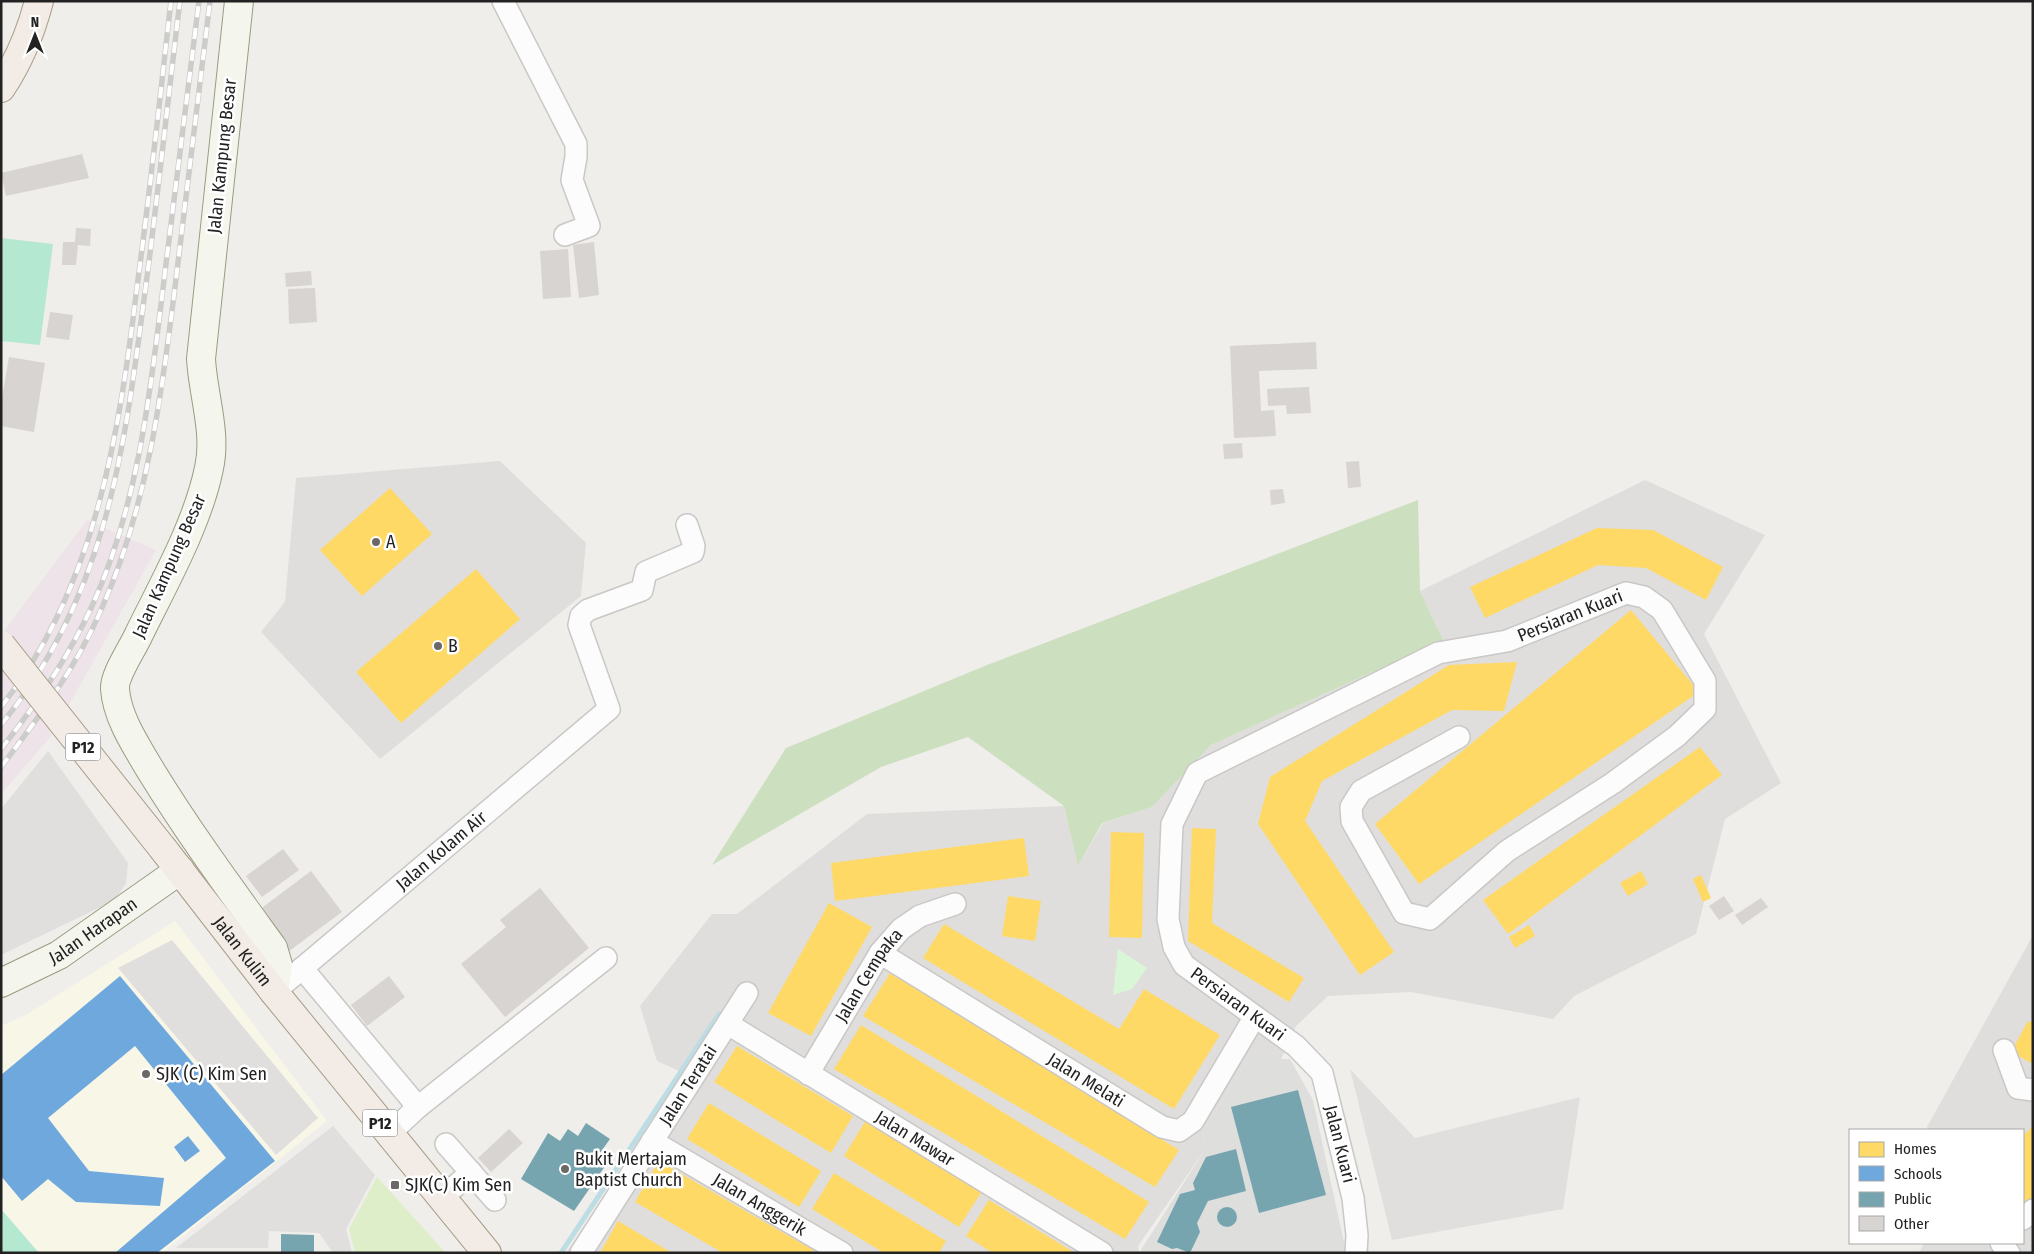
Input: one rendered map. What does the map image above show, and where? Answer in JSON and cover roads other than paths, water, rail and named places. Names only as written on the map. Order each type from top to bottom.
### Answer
[{"type":"main road","points":[[1,88],[12,72],[32,28],[39,1]]},
{"type":"main road","name":"Jalan Kulim","points":[[1,645],[274,992],[483,1251]]},
{"type":"street","name":"Jalan Kampung Besar","points":[[239,1],[201,359],[202,386],[212,438],[209,468],[203,491],[179,552],[115,686],[121,716],[138,749],[183,823],[273,948],[278,965],[274,992]]},
{"type":"street","points":[[503,1],[576,144],[572,180],[590,226],[565,235]]},
{"type":"street","name":"Jalan Kolam Air","points":[[274,992],[609,709],[579,625],[580,616],[588,610],[642,590],[646,572],[693,552],[694,546],[688,525]]},
{"type":"street","name":"Persiaran Kuari","points":[[1296,1046],[1254,1018],[1184,965],[1174,947],[1168,919],[1172,824],[1197,773],[1438,653],[1507,641],[1626,593],[1644,597],[1662,610],[1705,681],[1705,709],[1676,736],[1614,783],[1507,852],[1430,919],[1404,913],[1352,822],[1351,807],[1361,792],[1459,737]]},
{"type":"street","name":"Jalan Harapan","points":[[1,983],[59,955],[172,860]]},
{"type":"street","name":"Jalan Cempaka","points":[[808,1074],[880,953],[901,929],[920,916],[955,904]]},
{"type":"street","name":"Jalan Melati","points":[[880,953],[1162,1127],[1179,1131],[1193,1121],[1254,1018]]},
{"type":"street","points":[[389,1134],[418,1107],[606,958]]},
{"type":"street","points":[[302,968],[418,1107]]},
{"type":"street","name":"Jalan Teratai","points":[[581,1253],[747,993]]},
{"type":"street","name":"Jalan Mawar","points":[[728,1024],[1102,1253]]},
{"type":"street","name":"Jalan Kuari","points":[[1296,1046],[1322,1073],[1352,1198],[1357,1235],[1356,1253]]},
{"type":"street","points":[[2004,1050],[2018,1088],[2033,1090]]},
{"type":"street","name":"Jalan Anggerik","points":[[652,1141],[842,1253]]},
{"type":"street","points":[[446,1144],[495,1200]]},
{"type":"street","points":[[442,1198],[471,1172]]},
{"type":"waterway","points":[[561,1253],[719,1014]]},
{"type":"railway","points":[[1,707],[33,661],[60,611],[81,560],[98,507],[122,398],[151,180],[171,1]]},
{"type":"railway","points":[[1,725],[37,676],[65,625],[88,573],[105,519],[129,408],[180,1]]},
{"type":"railway","points":[[1,749],[39,698],[73,644],[92,606],[122,525],[141,442],[148,400],[199,1]]},
{"type":"railway","points":[[1,767],[43,711],[80,652],[101,610],[131,530],[142,489],[159,406],[210,1]]},
{"type":"place","name":"A","points":[[376,542]]},
{"type":"place","name":"B","points":[[438,646]]},
{"type":"place","name":"SJK (C) Kim Sen","points":[[146,1074]]},
{"type":"place","name":"Bukit Mertajam Baptist Church","points":[[565,1169]]},
{"type":"place","name":"SJK(C) Kim Sen","points":[[395,1185]]}]
